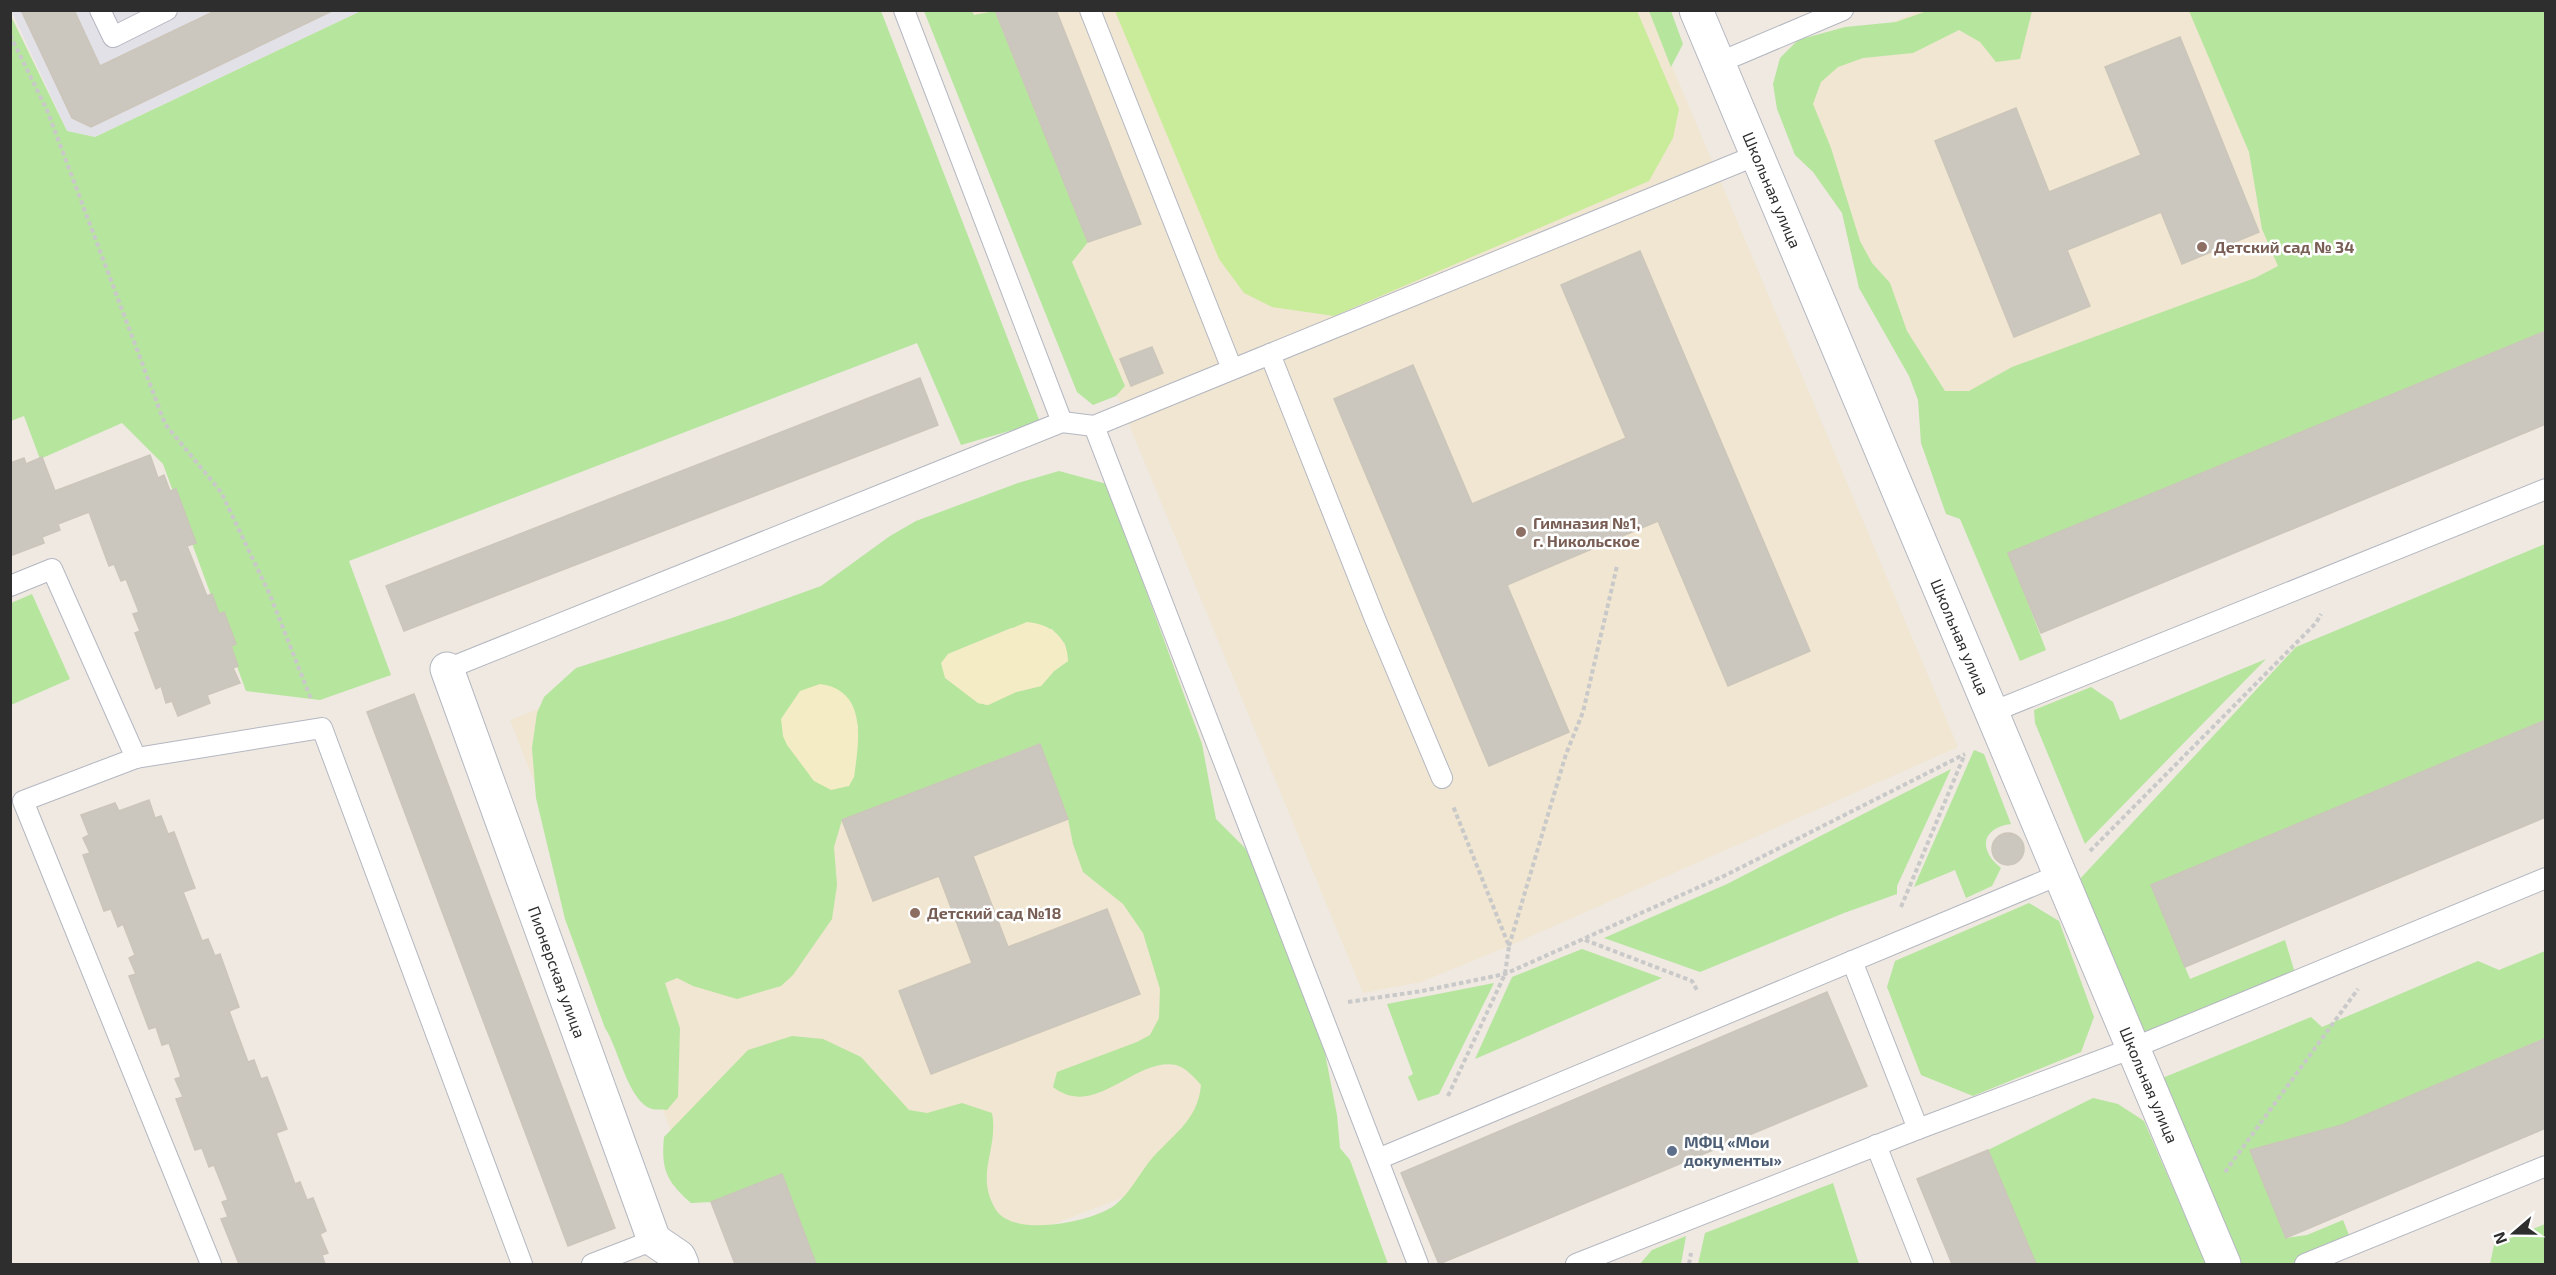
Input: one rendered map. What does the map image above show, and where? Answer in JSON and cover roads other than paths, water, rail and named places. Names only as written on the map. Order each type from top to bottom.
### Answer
[{"type":"street","name":"Школьная улица","points":[[1696,10],[2224,1264]]},
{"type":"street","name":"Пионерская улица","points":[[447,669],[654,1240]]},
{"type":"street","points":[[654,1240],[679,1257],[682,1264]]},
{"type":"lane","points":[[100,10],[113,37],[167,10]]},
{"type":"lane","points":[[904,10],[1062,422]]},
{"type":"lane","points":[[1090,10],[1232,369]]},
{"type":"lane","points":[[1718,63],[1843,10]]},
{"type":"lane","points":[[447,669],[1062,422],[1094,426],[1757,155]]},
{"type":"lane","points":[[1270,354],[1375,619],[1442,778]]},
{"type":"lane","points":[[1094,426],[1418,1264]]},
{"type":"lane","points":[[1992,712],[2546,489]]},
{"type":"lane","points":[[10,586],[52,569],[136,758]]},
{"type":"lane","points":[[211,1264],[17,800],[136,758],[322,728],[522,1264]]},
{"type":"lane","points":[[1378,1159],[2061,874]]},
{"type":"lane","points":[[1576,1264],[1876,1145],[2133,1048],[2546,878]]},
{"type":"lane","points":[[1852,961],[1918,1129]]},
{"type":"lane","points":[[1876,1145],[1923,1264]]},
{"type":"lane","points":[[2305,1264],[2546,1166]]},
{"type":"lane","points":[[592,1264],[654,1240]]},
{"type":"place","name":"Детский сад № 34","points":[[2202,247]]},
{"type":"place","name":"Гимназия №1, г. Никольское","points":[[1521,532]]},
{"type":"place","name":"Детский сад №18","points":[[915,913]]},
{"type":"place","name":"МФЦ «Мои документы»","points":[[1672,1151]]}]
